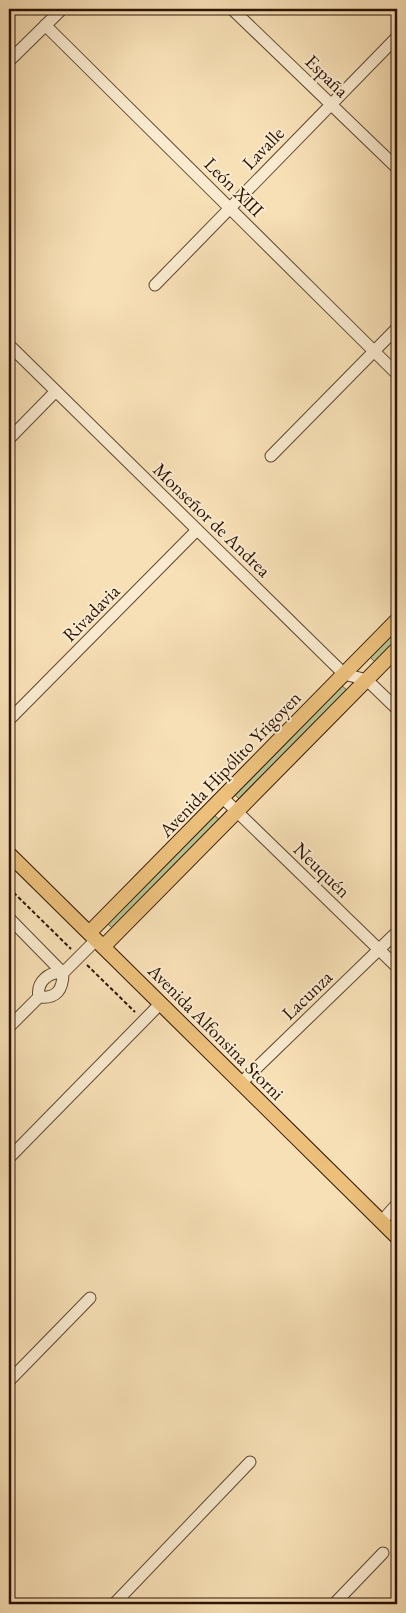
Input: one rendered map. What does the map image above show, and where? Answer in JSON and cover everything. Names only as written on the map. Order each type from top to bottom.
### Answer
[{"type":"main road","name":"Avenida Hipólito Yrigoyen","points":[[96,940],[223,798],[397,620]]},
{"type":"main road","name":"Avenida Hipólito Yrigoyen","points":[[96,940],[237,811],[397,649]]},
{"type":"main road","name":"Avenida Alfonsina Storni","points":[[9,854],[397,1237]]},
{"type":"street","points":[[9,62],[61,9]]},
{"type":"street","name":"España","points":[[232,9],[397,168]]},
{"type":"street","name":"León XIII","points":[[45,25],[397,374]]},
{"type":"street","name":"Lavalle","points":[[156,284],[397,36]]},
{"type":"street","points":[[271,456],[397,328]]},
{"type":"street","name":"Monseñor de Andrea","points":[[9,345],[344,674],[366,680],[397,709]]},
{"type":"street","points":[[9,439],[56,391]]},
{"type":"street","name":"Rivadavia","points":[[9,720],[197,530]]},
{"type":"street","name":"Neuquén","points":[[223,798],[397,967]]},
{"type":"street","points":[[9,918],[63,973],[63,985],[59,991],[52,997],[39,997],[9,1027]]},
{"type":"street","name":"Lacunza","points":[[241,1083],[397,932]]},
{"type":"street","points":[[63,973],[96,940]]},
{"type":"street","points":[[39,997],[40,984],[46,977],[56,972],[63,973]]},
{"type":"street","points":[[9,1158],[161,1003]]},
{"type":"street","points":[[381,1222],[397,1204]]},
{"type":"street","points":[[9,1381],[90,1298]]},
{"type":"street","points":[[114,1604],[250,1462]]},
{"type":"street","points":[[334,1604],[384,1553]]},
{"type":"green space","points":[[397,629],[397,642],[376,663],[370,657]]},
{"type":"green space","points":[[341,685],[348,691],[241,801],[235,795]]},
{"type":"green space","points":[[214,815],[220,820],[114,930],[108,924]]}]
